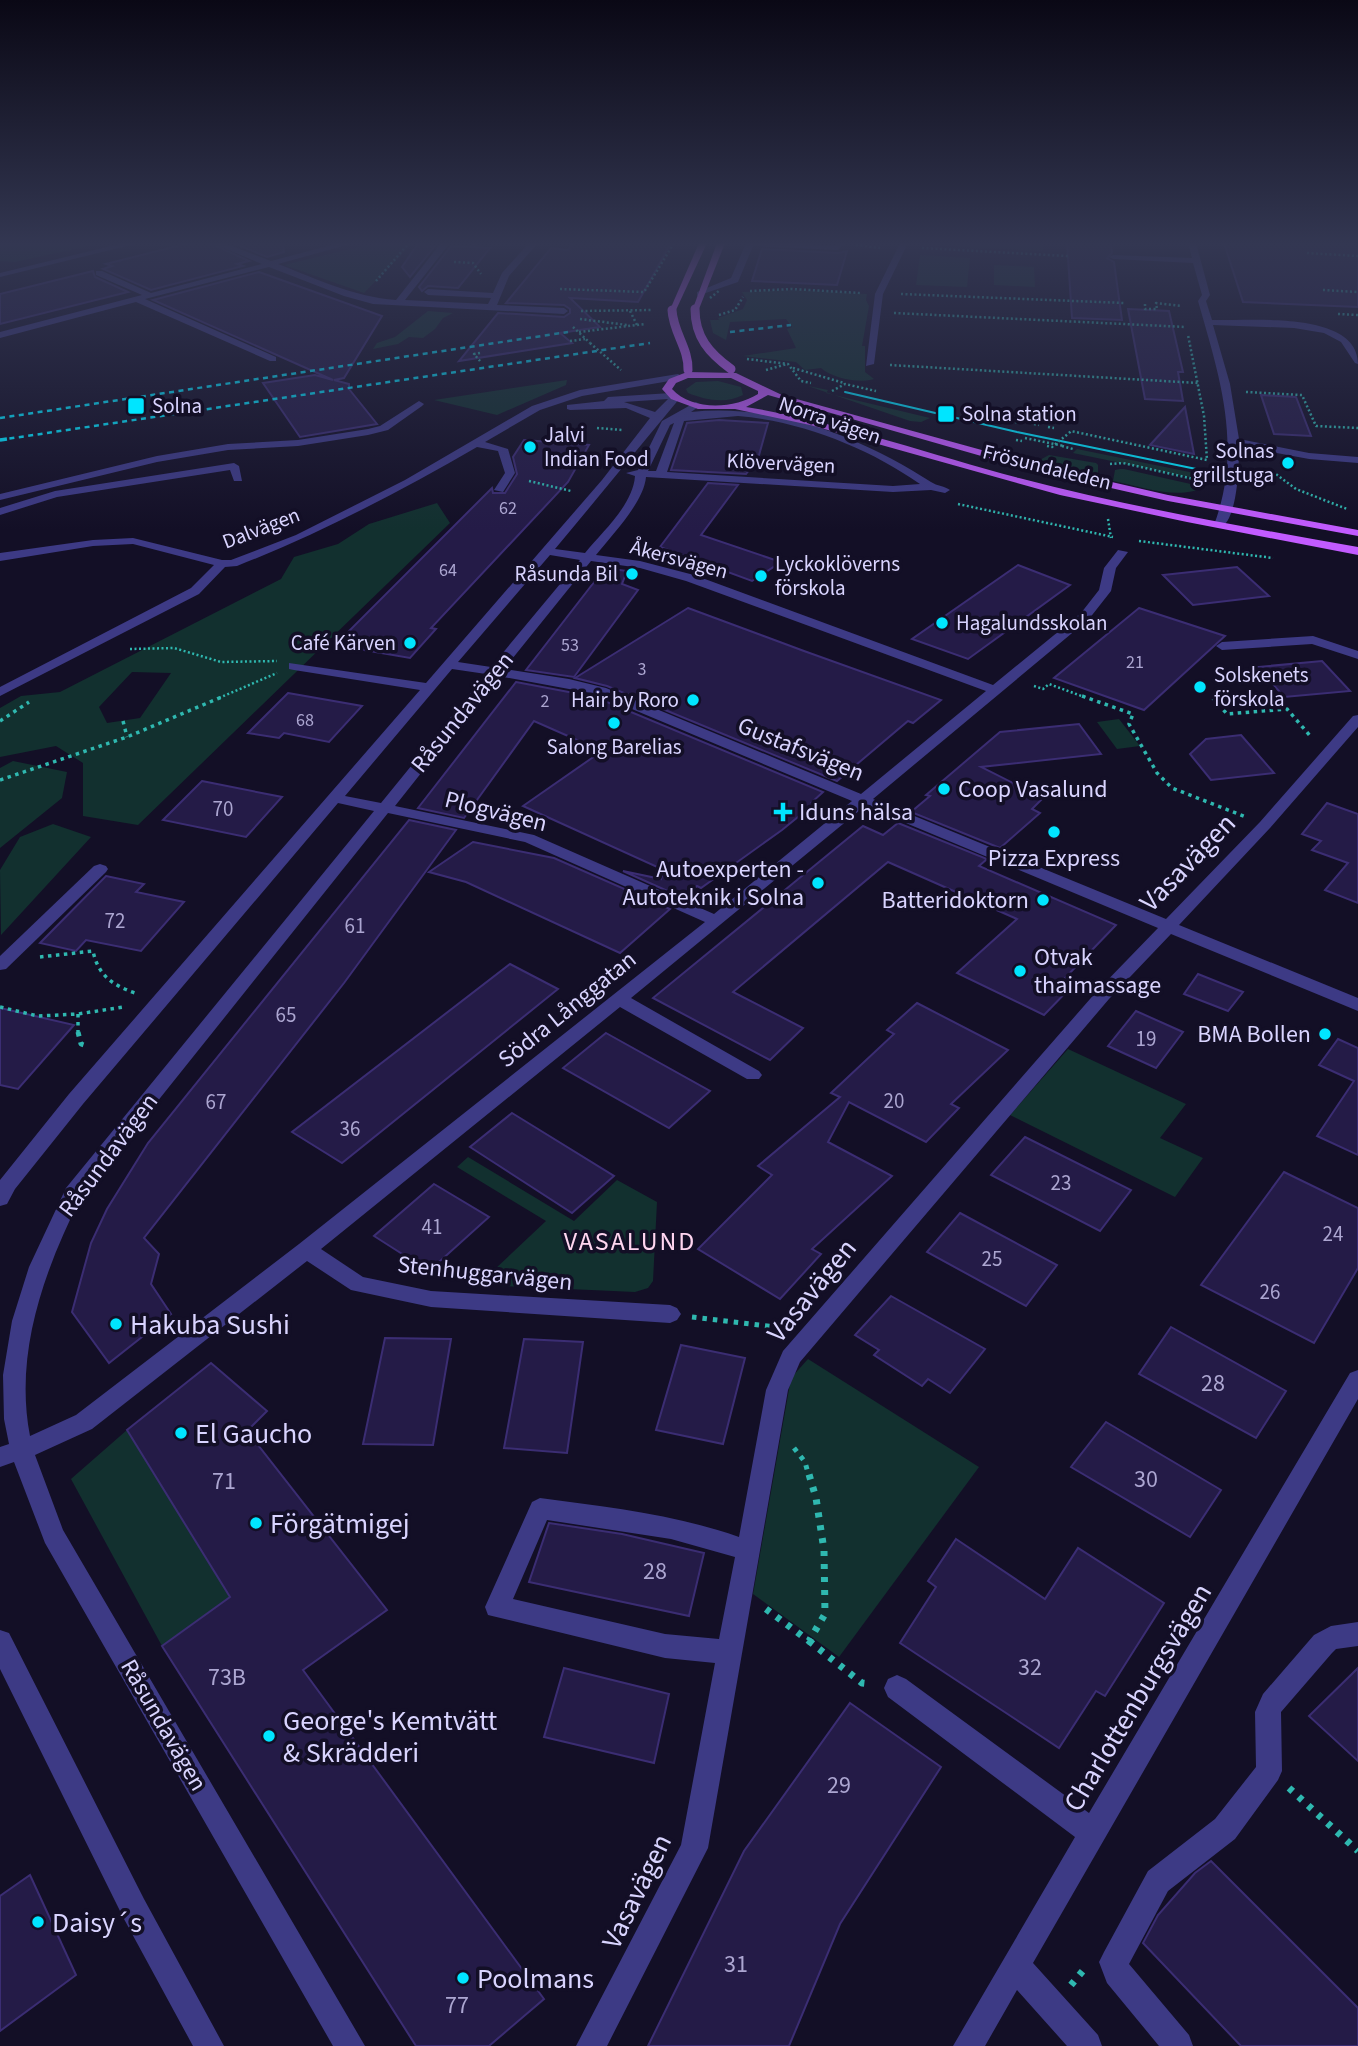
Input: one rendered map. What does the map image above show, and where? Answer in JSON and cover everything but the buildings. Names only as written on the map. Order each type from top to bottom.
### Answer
[{"type":"main road","points":[[673,397],[667,389],[684,374],[688,359],[679,338]]},
{"type":"main road","points":[[700,338],[710,352],[745,379]]},
{"type":"main road","points":[[684,374],[722,373],[745,379]]},
{"type":"main road","name":"Frösundaleden","points":[[745,379],[786,399],[1023,465],[1227,510],[1358,533]]},
{"type":"main road","points":[[729,408],[757,400],[763,395],[763,390]]},
{"type":"main road","name":"Frösundaleden","points":[[673,397],[696,405],[813,421],[1018,481],[1220,525],[1358,551]]},
{"type":"street","points":[[228,338],[269,356]]},
{"type":"street","points":[[869,364],[872,338]]},
{"type":"street","points":[[1212,338],[1236,442],[1227,510],[1220,525]]},
{"type":"street","points":[[1343,338],[1358,361]]},
{"type":"street","name":"Dalvägen","points":[[0,692],[195,591],[222,564],[243,560],[300,537],[409,482],[536,408],[580,393],[684,374]]},
{"type":"street","name":"Dalvägen","points":[[504,428],[570,407],[631,397],[673,397]]},
{"type":"street","name":"Råsundavägen","points":[[2,1189],[76,1099],[614,472],[673,397]]},
{"type":"street","points":[[0,497],[157,459],[228,447],[298,443],[368,432],[384,428],[419,404]]},
{"type":"street","points":[[570,407],[634,405],[656,417]]},
{"type":"street","name":"Råsundavägen","points":[[350,2046],[53,1535],[11,1453],[21,1323],[49,1237],[73,1193],[622,515],[640,485],[641,474],[666,424],[696,405]]},
{"type":"street","name":"Norra vägen","points":[[660,476],[680,419],[685,415],[709,412],[757,415],[856,445],[919,477],[932,487]]},
{"type":"street","points":[[1236,442],[1309,456],[1358,460]]},
{"type":"street","points":[[478,444],[503,449],[510,473],[499,490]]},
{"type":"street","points":[[0,512],[55,494],[234,467],[238,479]]},
{"type":"street","name":"Klövervägen","points":[[614,472],[893,489],[932,487],[945,490]]},
{"type":"street","points":[[0,557],[93,543],[132,541],[222,564]]},
{"type":"street","name":"Södra Långgatan","points":[[11,1453],[84,1422],[306,1250],[716,921],[1084,616],[1105,591],[1110,568],[1126,544]]},
{"type":"street","name":"Åkersvägen","points":[[546,551],[640,565],[690,578],[995,690]]},
{"type":"street","points":[[1222,646],[1313,640],[1358,655]]},
{"type":"street","name":"Gustafsvägen","points":[[449,665],[569,683],[601,691],[1358,1005]]},
{"type":"street","points":[[288,668],[429,688]]},
{"type":"street","name":"Vasavägen","points":[[591,2046],[694,1848],[777,1390],[791,1357],[1103,995],[1265,825],[1358,719]]},
{"type":"street","name":"Plogvägen","points":[[335,798],[529,838],[716,921]]},
{"type":"street","points":[[2,964],[100,869]]},
{"type":"street","points":[[619,999],[753,1075]]},
{"type":"street","name":"Stenhuggarvägen","points":[[306,1250],[358,1284],[431,1299],[670,1314]]},
{"type":"street","name":"Charlottenburgsvägen","points":[[968,2046],[1358,1379]]},
{"type":"street","points":[[730,1652],[665,1646],[497,1607],[540,1509],[649,1522],[712,1537],[748,1551]]},
{"type":"street","points":[[1178,2046],[1117,1973],[1114,1962],[1158,1881],[1226,1829],[1269,1771],[1268,1712],[1272,1703],[1323,1644],[1331,1638],[1358,1634]]},
{"type":"street","points":[[0,1642],[134,1909],[209,2046]]},
{"type":"street","points":[[898,1688],[1093,1833]]},
{"type":"street","points":[[1015,1965],[1087,2046]]},
{"type":"path","points":[[1047,446],[1052,447],[1068,431],[1207,460],[1204,416],[1188,338]]},
{"type":"path","points":[[570,341],[585,339],[621,370]]},
{"type":"path","points":[[469,348],[480,361]]},
{"type":"path","points":[[474,354],[480,353]]},
{"type":"path","points":[[746,359],[790,366],[876,391]]},
{"type":"path","points":[[869,364],[1198,383]]},
{"type":"path","points":[[769,369],[790,366]]},
{"type":"path","points":[[790,366],[801,381]]},
{"type":"path","points":[[841,395],[830,392],[845,384]]},
{"type":"path","points":[[1356,512],[1306,495],[1280,480],[1266,466],[1243,392],[1302,395],[1316,426],[1358,428]]},
{"type":"path","points":[[1014,422],[1024,422]]},
{"type":"path","points":[[1034,424],[1039,425]]},
{"type":"path","points":[[1048,427],[1054,428]]},
{"type":"path","points":[[1016,440],[1064,446]]},
{"type":"path","points":[[1054,444],[1073,449],[1066,455]]},
{"type":"path","points":[[1109,464],[1123,463],[1207,482]]},
{"type":"path","points":[[526,481],[582,493]]},
{"type":"path","points":[[945,490],[948,502],[1110,537],[1126,544],[1276,558]]},
{"type":"path","points":[[1298,498],[1306,495]]},
{"type":"path","points":[[1107,515],[1110,537]]},
{"type":"path","points":[[1110,537],[1126,544]]},
{"type":"path","points":[[0,780],[127,737],[288,668],[282,661],[222,662],[174,648],[128,649]]},
{"type":"path","points":[[1043,689],[1049,684],[1133,714],[1129,723],[1162,780],[1185,795],[1240,814]]},
{"type":"path","points":[[1213,698],[1227,714],[1287,709],[1326,755]]},
{"type":"path","points":[[123,721],[127,737]]},
{"type":"path","points":[[2,964],[93,951],[95,962],[104,978],[118,988],[135,993]]},
{"type":"path","points":[[0,1007],[38,1016],[78,1014],[123,1007]]},
{"type":"path","points":[[78,1014],[78,1039],[81,1044],[87,1046]]},
{"type":"path","points":[[719,1321],[779,1328]]},
{"type":"path","points":[[772,1418],[805,1462],[816,1498],[824,1550],[827,1603],[825,1614],[809,1641]]},
{"type":"path","points":[[740,1598],[763,1606],[862,1683],[898,1688]]},
{"type":"path","points":[[1269,1771],[1358,1851]]},
{"type":"green space","points":[[391,338],[407,338],[398,344],[373,349],[377,343]]},
{"type":"green space","points":[[791,338],[863,338],[865,372],[874,379],[846,379],[821,368],[805,370],[796,362],[743,356],[796,348]]},
{"type":"green space","points":[[567,380],[566,385],[497,415],[434,400]]},
{"type":"green space","points":[[718,381],[741,387],[743,395],[716,400],[688,393],[686,389],[696,382]]},
{"type":"green space","points":[[834,395],[930,418],[921,422],[910,421]]},
{"type":"green space","points":[[1077,449],[1209,476],[1208,481],[1073,453]]},
{"type":"green space","points":[[1049,455],[1096,463],[1098,478],[1038,461]]},
{"type":"green space","points":[[1124,469],[1204,487],[1183,493],[1171,493],[1113,481],[1115,470]]},
{"type":"green space","points":[[437,503],[450,523],[138,825],[83,816],[83,763],[56,746],[0,757],[0,708],[21,696],[60,692],[281,579],[294,557],[338,544],[369,524]],"holes":[[[132,672],[171,673],[140,718],[107,723],[99,707]]]},
{"type":"green space","points":[[1119,719],[1140,746],[1117,749],[1097,722]]},
{"type":"green space","points":[[13,761],[67,772],[62,798],[0,848],[0,768]]},
{"type":"green space","points":[[53,824],[91,837],[1,935],[0,870],[20,837]]},
{"type":"green space","points":[[1068,1049],[1186,1104],[1160,1138],[1203,1158],[1175,1197],[1010,1115]]},
{"type":"green space","points":[[468,1157],[574,1221],[617,1180],[657,1202],[653,1281],[648,1288],[635,1292],[478,1285],[546,1221],[457,1167]]},
{"type":"green space","points":[[808,1359],[979,1467],[839,1657],[753,1594],[791,1378]]},
{"type":"green space","points":[[127,1430],[230,1597],[162,1646],[71,1479]]},
{"type":"tram line","points":[[845,392],[1017,432],[1201,470]]},
{"type":"railway","points":[[0,418],[525,338]]},
{"type":"railway","points":[[7,439],[0,440],[650,343]]},
{"type":"place","name":"Solna","points":[[136,406]]},
{"type":"place","name":"Solna station","points":[[946,414]]},
{"type":"place","name":"Jalvi Indian Food","points":[[530,447]]},
{"type":"place","name":"Solnas grillstuga","points":[[1288,463]]},
{"type":"place","name":"Råsunda Bil","points":[[632,574]]},
{"type":"place","name":"Lyckoklöverns förskola","points":[[761,576]]},
{"type":"place","name":"Hagalundsskolan","points":[[942,623]]},
{"type":"place","name":"Café Kärven","points":[[410,643]]},
{"type":"place","name":"Solskenets förskola","points":[[1200,687]]},
{"type":"place","name":"Hair by Roro","points":[[693,700]]},
{"type":"place","name":"Salong Barelias","points":[[614,723]]},
{"type":"place","name":"Coop Vasalund","points":[[944,789]]},
{"type":"place","name":"Iduns hälsa","points":[[783,812]]},
{"type":"place","name":"Pizza Express","points":[[1054,832]]},
{"type":"place","name":"Autoexperten - Autoteknik i Solna","points":[[818,883]]},
{"type":"place","name":"Batteridoktorn","points":[[1043,900]]},
{"type":"place","name":"Otvak thaimassage","points":[[1020,971]]},
{"type":"place","name":"BMA Bollen","points":[[1325,1034]]},
{"type":"place","name":"Hakuba Sushi","points":[[116,1324]]},
{"type":"place","name":"El Gaucho","points":[[181,1433]]},
{"type":"place","name":"Förgätmigej","points":[[256,1523]]},
{"type":"place","name":"George's Kemtvätt & Skrädderi","points":[[269,1736]]},
{"type":"place","name":"Daisy´s","points":[[38,1922]]},
{"type":"place","name":"Poolmans","points":[[463,1978]]},
{"type":"district","name":"VASALUND","points":[[630,1241]]}]
